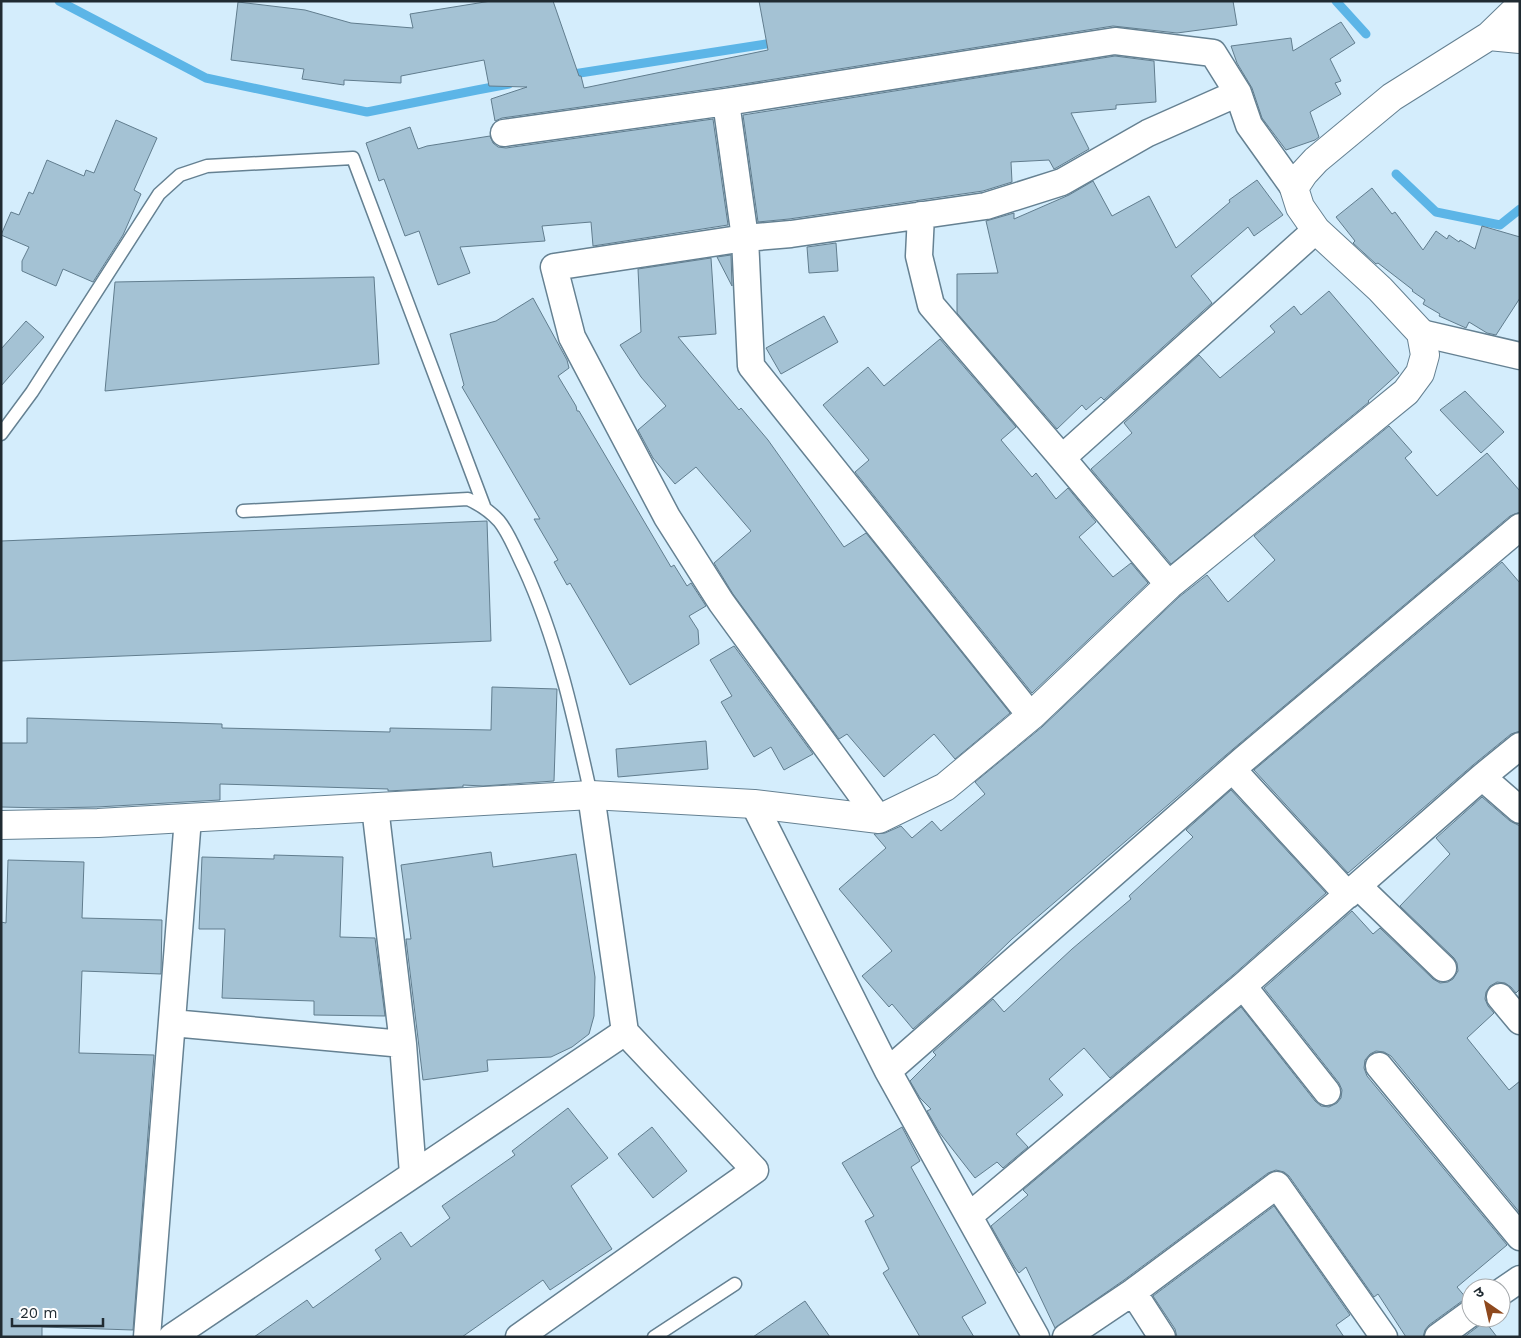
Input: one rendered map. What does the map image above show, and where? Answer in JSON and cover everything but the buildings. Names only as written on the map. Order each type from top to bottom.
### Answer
[{"type":"street","points":[[1294,188],[1316,160],[1392,97],[1489,36],[1520,6]]},
{"type":"street","points":[[1489,36],[1520,39]]},
{"type":"street","points":[[1,824],[98,823],[592,795],[754,804],[879,819],[945,787],[1030,716],[1169,585],[1406,392],[1420,373],[1425,356],[1421,333],[1380,289],[1316,230],[1300,207],[1294,188],[1249,124],[1238,93],[1213,53],[1115,41],[726,102],[504,133]]},
{"type":"street","points":[[879,819],[721,602],[667,517],[572,337],[554,267],[745,238],[791,234],[986,206],[1062,182],[1148,133],[1238,93]]},
{"type":"street","points":[[726,102],[745,238],[752,366],[1030,716]]},
{"type":"street","points":[[922,215],[919,256],[931,305],[1169,585]]},
{"type":"street","points":[[1062,458],[1316,230]]},
{"type":"street","points":[[1421,333],[1520,356]]},
{"type":"street","points":[[888,1071],[1233,770],[1520,527]]},
{"type":"street","points":[[970,1216],[1243,986],[1520,746]]},
{"type":"street","points":[[1233,770],[1353,891],[1443,968]]},
{"type":"street","points":[[1482,777],[1520,810]]},
{"type":"street","points":[[519,1337],[755,1170],[625,1032],[592,795]]},
{"type":"street","points":[[754,804],[888,1071],[1036,1337]]},
{"type":"street","points":[[375,807],[403,1044],[413,1174]]},
{"type":"street","points":[[147,1337],[188,818]]},
{"type":"street","points":[[1243,986],[1327,1092]]},
{"type":"street","points":[[1500,997],[1520,1021]]},
{"type":"street","points":[[172,1023],[403,1044]]},
{"type":"street","points":[[172,1337],[625,1032]]},
{"type":"street","points":[[1379,1066],[1518,1232]]},
{"type":"street","points":[[1066,1337],[1133,1292],[1277,1186],[1384,1337]]},
{"type":"street","points":[[1133,1292],[1162,1337]]},
{"type":"street","points":[[1438,1337],[1461,1321]]},
{"type":"lane","points":[[1,434],[32,392],[159,194],[180,175],[207,166],[353,158],[484,506]]},
{"type":"lane","points":[[243,511],[468,499],[484,506],[500,522],[516,550],[539,601],[568,693],[592,795]]},
{"type":"lane","points":[[654,1337],[735,1284]]},
{"type":"waterway","points":[[59,1],[206,78],[367,112],[509,84]]},
{"type":"waterway","points":[[1336,1],[1366,34]]},
{"type":"waterway","points":[[567,75],[779,42]]},
{"type":"waterway","points":[[1396,174],[1436,212],[1500,225],[1520,209]]}]
